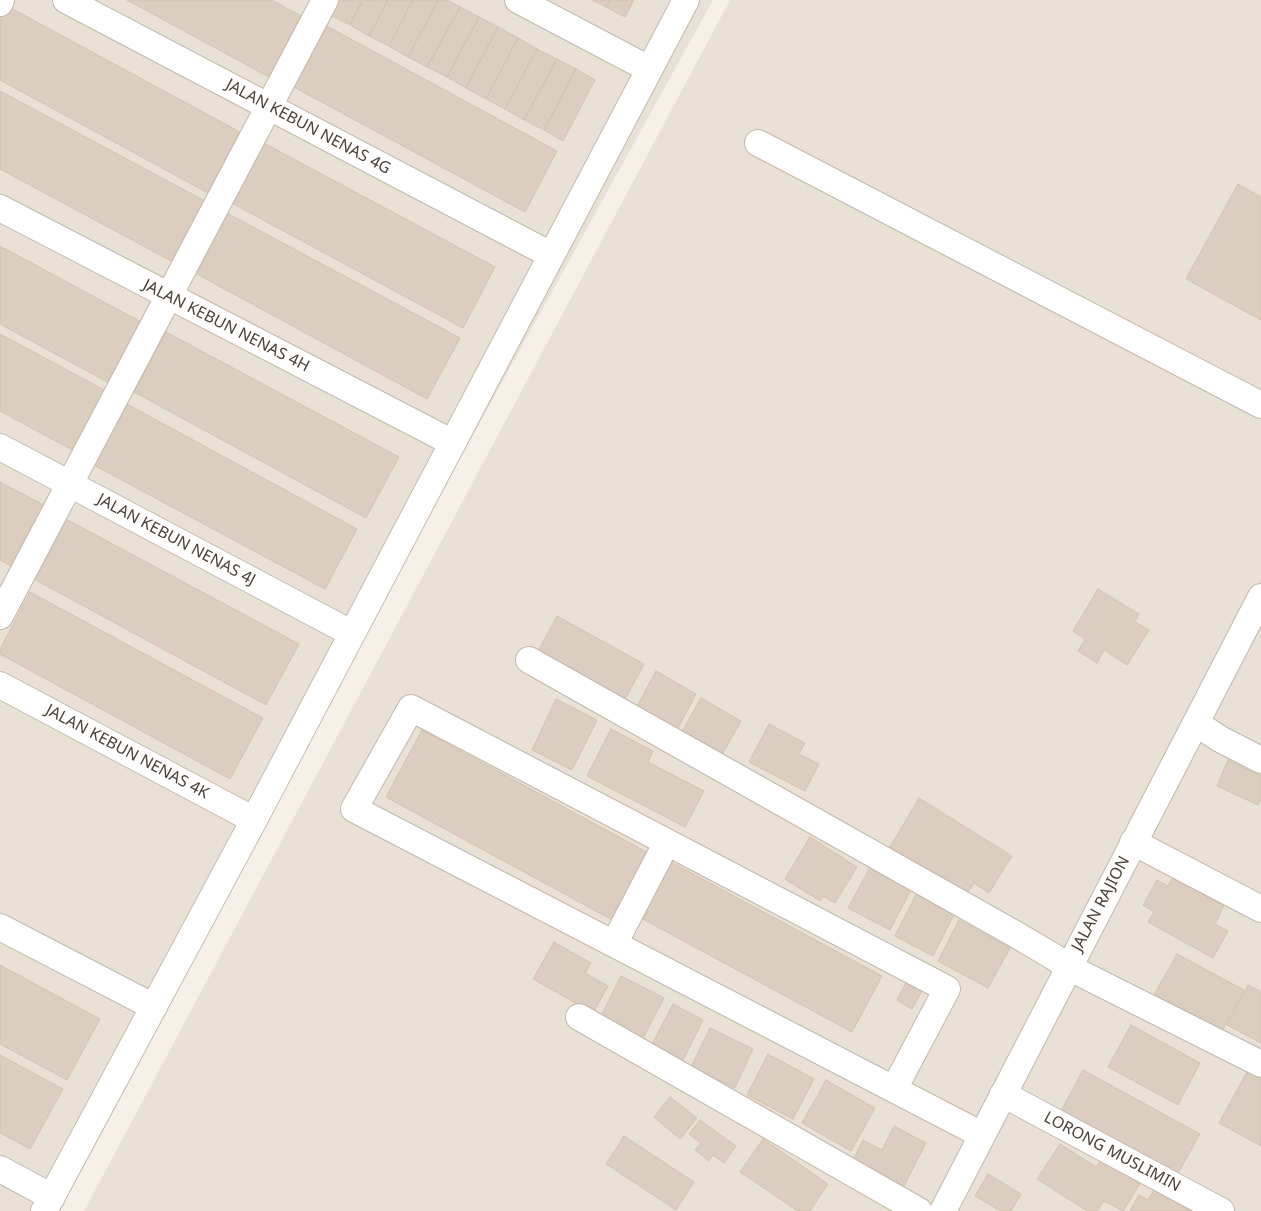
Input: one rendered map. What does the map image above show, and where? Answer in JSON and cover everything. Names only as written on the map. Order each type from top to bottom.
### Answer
[{"type":"street","name":"JALAN KEBUN NENAS 4G","points":[[66,0],[551,255]]},
{"type":"street","points":[[0,616],[325,0]]},
{"type":"street","points":[[518,0],[650,69]]},
{"type":"street","points":[[0,1169],[48,1204],[254,820],[351,632],[453,443],[686,0]]},
{"type":"street","points":[[758,143],[1261,405]]},
{"type":"street","name":"JALAN KEBUN NENAS 4H","points":[[0,208],[453,443]]},
{"type":"street","name":"JALAN KEBUN NENAS 4J","points":[[0,447],[351,632]]},
{"type":"street","name":"JALAN RAJION","points":[[942,1211],[1003,1094],[1061,962],[1133,842],[1261,597]]},
{"type":"street","points":[[529,660],[1016,934],[1061,962],[1261,1064]]},
{"type":"street","name":"JALAN KEBUN NENAS 4K","points":[[0,685],[254,820]]},
{"type":"street","points":[[894,1089],[947,989],[411,708],[354,809],[982,1135]]},
{"type":"street","points":[[1196,723],[1220,739],[1261,760]]},
{"type":"street","points":[[614,944],[667,842]]},
{"type":"street","points":[[1133,842],[1261,909]]},
{"type":"street","points":[[0,927],[154,1007]]},
{"type":"street","points":[[579,1017],[919,1211]]},
{"type":"street","name":"LORONG MUSLIMIN","points":[[1003,1094],[1221,1211]]},
{"type":"shaded area","points":[[0,0],[713,0],[45,1211],[0,1211]]},
{"type":"shaded area","points":[[730,0],[1261,0],[1261,1211],[84,1211]]},
{"type":"building","points":[[127,0],[272,0],[301,16],[269,77]]},
{"type":"building","points":[[338,0],[363,0],[350,25],[330,15]]},
{"type":"building","points":[[363,0],[388,0],[369,36],[350,25]]},
{"type":"building","points":[[388,0],[413,0],[389,46],[369,36]]},
{"type":"building","points":[[413,0],[438,0],[408,57],[389,46]]},
{"type":"building","points":[[438,0],[447,0],[460,7],[427,67],[408,57]]},
{"type":"building","points":[[592,0],[610,0],[606,7]]},
{"type":"building","points":[[610,0],[634,0],[625,17],[606,7]]},
{"type":"building","points":[[7,6],[240,132],[208,193],[0,80],[0,20]]},
{"type":"building","points":[[460,7],[479,17],[447,77],[427,67]]},
{"type":"building","points":[[479,17],[498,27],[466,88],[447,77]]},
{"type":"building","points":[[325,25],[557,151],[525,212],[292,86]]},
{"type":"building","points":[[498,27],[518,38],[486,99],[466,88]]},
{"type":"building","points":[[518,38],[537,49],[505,109],[486,99]]},
{"type":"building","points":[[537,49],[557,59],[524,120],[505,109]]},
{"type":"building","points":[[557,59],[576,69],[544,130],[524,120]]},
{"type":"building","points":[[576,69],[595,80],[563,141],[544,130]]},
{"type":"building","points":[[0,91],[205,201],[173,262],[0,169]]},
{"type":"building","points":[[262,142],[495,267],[463,328],[230,202]]},
{"type":"building","points":[[1238,184],[1261,197],[1261,320],[1186,279]]},
{"type":"building","points":[[227,213],[460,338],[427,399],[195,273]]},
{"type":"building","points":[[0,246],[143,323],[111,384],[0,324]]},
{"type":"building","points":[[166,332],[399,457],[366,518],[134,392]]},
{"type":"building","points":[[0,334],[108,392],[76,452],[0,411]]},
{"type":"building","points":[[125,403],[357,529],[325,589],[92,464]]},
{"type":"building","points":[[0,482],[46,506],[13,567],[0,560]]},
{"type":"building","points":[[66,519],[299,644],[266,705],[34,579]]},
{"type":"building","points":[[1098,589],[1139,614],[1135,622],[1149,630],[1127,665],[1104,650],[1097,663],[1078,651],[1085,639],[1073,631]]},
{"type":"building","points":[[30,592],[263,718],[230,779],[0,654],[0,649]]},
{"type":"building","points":[[557,616],[644,664],[622,705],[535,657]]},
{"type":"building","points":[[656,671],[696,694],[676,732],[635,710]]},
{"type":"building","points":[[701,698],[741,721],[721,756],[681,733]]},
{"type":"building","points":[[556,699],[597,720],[572,770],[532,750]]},
{"type":"building","points":[[769,724],[805,743],[799,754],[819,764],[805,791],[749,762]]},
{"type":"building","points":[[611,729],[653,751],[648,762],[704,791],[685,827],[587,776]]},
{"type":"building","points":[[422,730],[654,856],[618,923],[386,797]]},
{"type":"building","points":[[1228,760],[1261,776],[1261,799],[1258,805],[1217,786]]},
{"type":"building","points":[[919,798],[1012,856],[989,893],[974,883],[966,895],[890,847]]},
{"type":"building","points":[[810,837],[857,867],[835,903],[823,896],[820,901],[785,879]]},
{"type":"building","points":[[671,862],[882,976],[852,1032],[641,918]]},
{"type":"building","points":[[872,864],[913,886],[890,930],[848,908]]},
{"type":"building","points":[[1173,877],[1224,906],[1215,924],[1228,931],[1213,958],[1148,922],[1154,912],[1143,905],[1157,880],[1168,886]]},
{"type":"building","points":[[918,891],[956,911],[933,956],[895,936]]},
{"type":"building","points":[[959,920],[1010,948],[988,988],[938,961]]},
{"type":"building","points":[[554,942],[591,963],[585,973],[608,986],[593,1013],[533,979]]},
{"type":"building","points":[[1177,954],[1244,990],[1218,1039],[1150,1002]]},
{"type":"building","points":[[0,965],[100,1019],[67,1080],[0,1044]]},
{"type":"building","points":[[911,973],[927,982],[912,1009],[897,1000]]},
{"type":"building","points":[[621,976],[664,998],[642,1040],[600,1018]]},
{"type":"building","points":[[1248,985],[1261,992],[1261,1043],[1227,1025]]},
{"type":"building","points":[[673,1004],[703,1020],[682,1062],[651,1046]]},
{"type":"building","points":[[1131,1025],[1200,1063],[1178,1105],[1108,1067]]},
{"type":"building","points":[[710,1028],[753,1049],[735,1088],[691,1067]]},
{"type":"building","points":[[768,1054],[814,1079],[793,1119],[747,1095]]},
{"type":"building","points":[[0,1055],[63,1089],[30,1149],[0,1133]]},
{"type":"building","points":[[1083,1070],[1200,1134],[1177,1175],[1061,1111]]},
{"type":"building","points":[[1248,1070],[1261,1077],[1261,1146],[1219,1123]]},
{"type":"building","points":[[826,1080],[875,1108],[851,1151],[802,1123]]},
{"type":"building","points":[[670,1097],[697,1118],[680,1139],[654,1117]]},
{"type":"building","points":[[700,1120],[736,1146],[724,1163],[713,1155],[709,1161],[695,1150],[701,1143],[689,1134]]},
{"type":"building","points":[[894,1126],[926,1143],[904,1186],[853,1160],[863,1140],[882,1150]]},
{"type":"building","points":[[624,1136],[694,1182],[676,1210],[606,1164]]},
{"type":"building","points":[[763,1139],[828,1184],[810,1211],[798,1211],[740,1172]]},
{"type":"building","points":[[1060,1144],[1096,1167],[1102,1159],[1140,1184],[1123,1211],[1104,1201],[1097,1211],[1087,1211],[1037,1179]]},
{"type":"building","points":[[988,1174],[1021,1194],[1011,1211],[1001,1211],[975,1196]]},
{"type":"building","points":[[1154,1190],[1190,1210],[1130,1211],[1139,1195],[1148,1200]]}]
